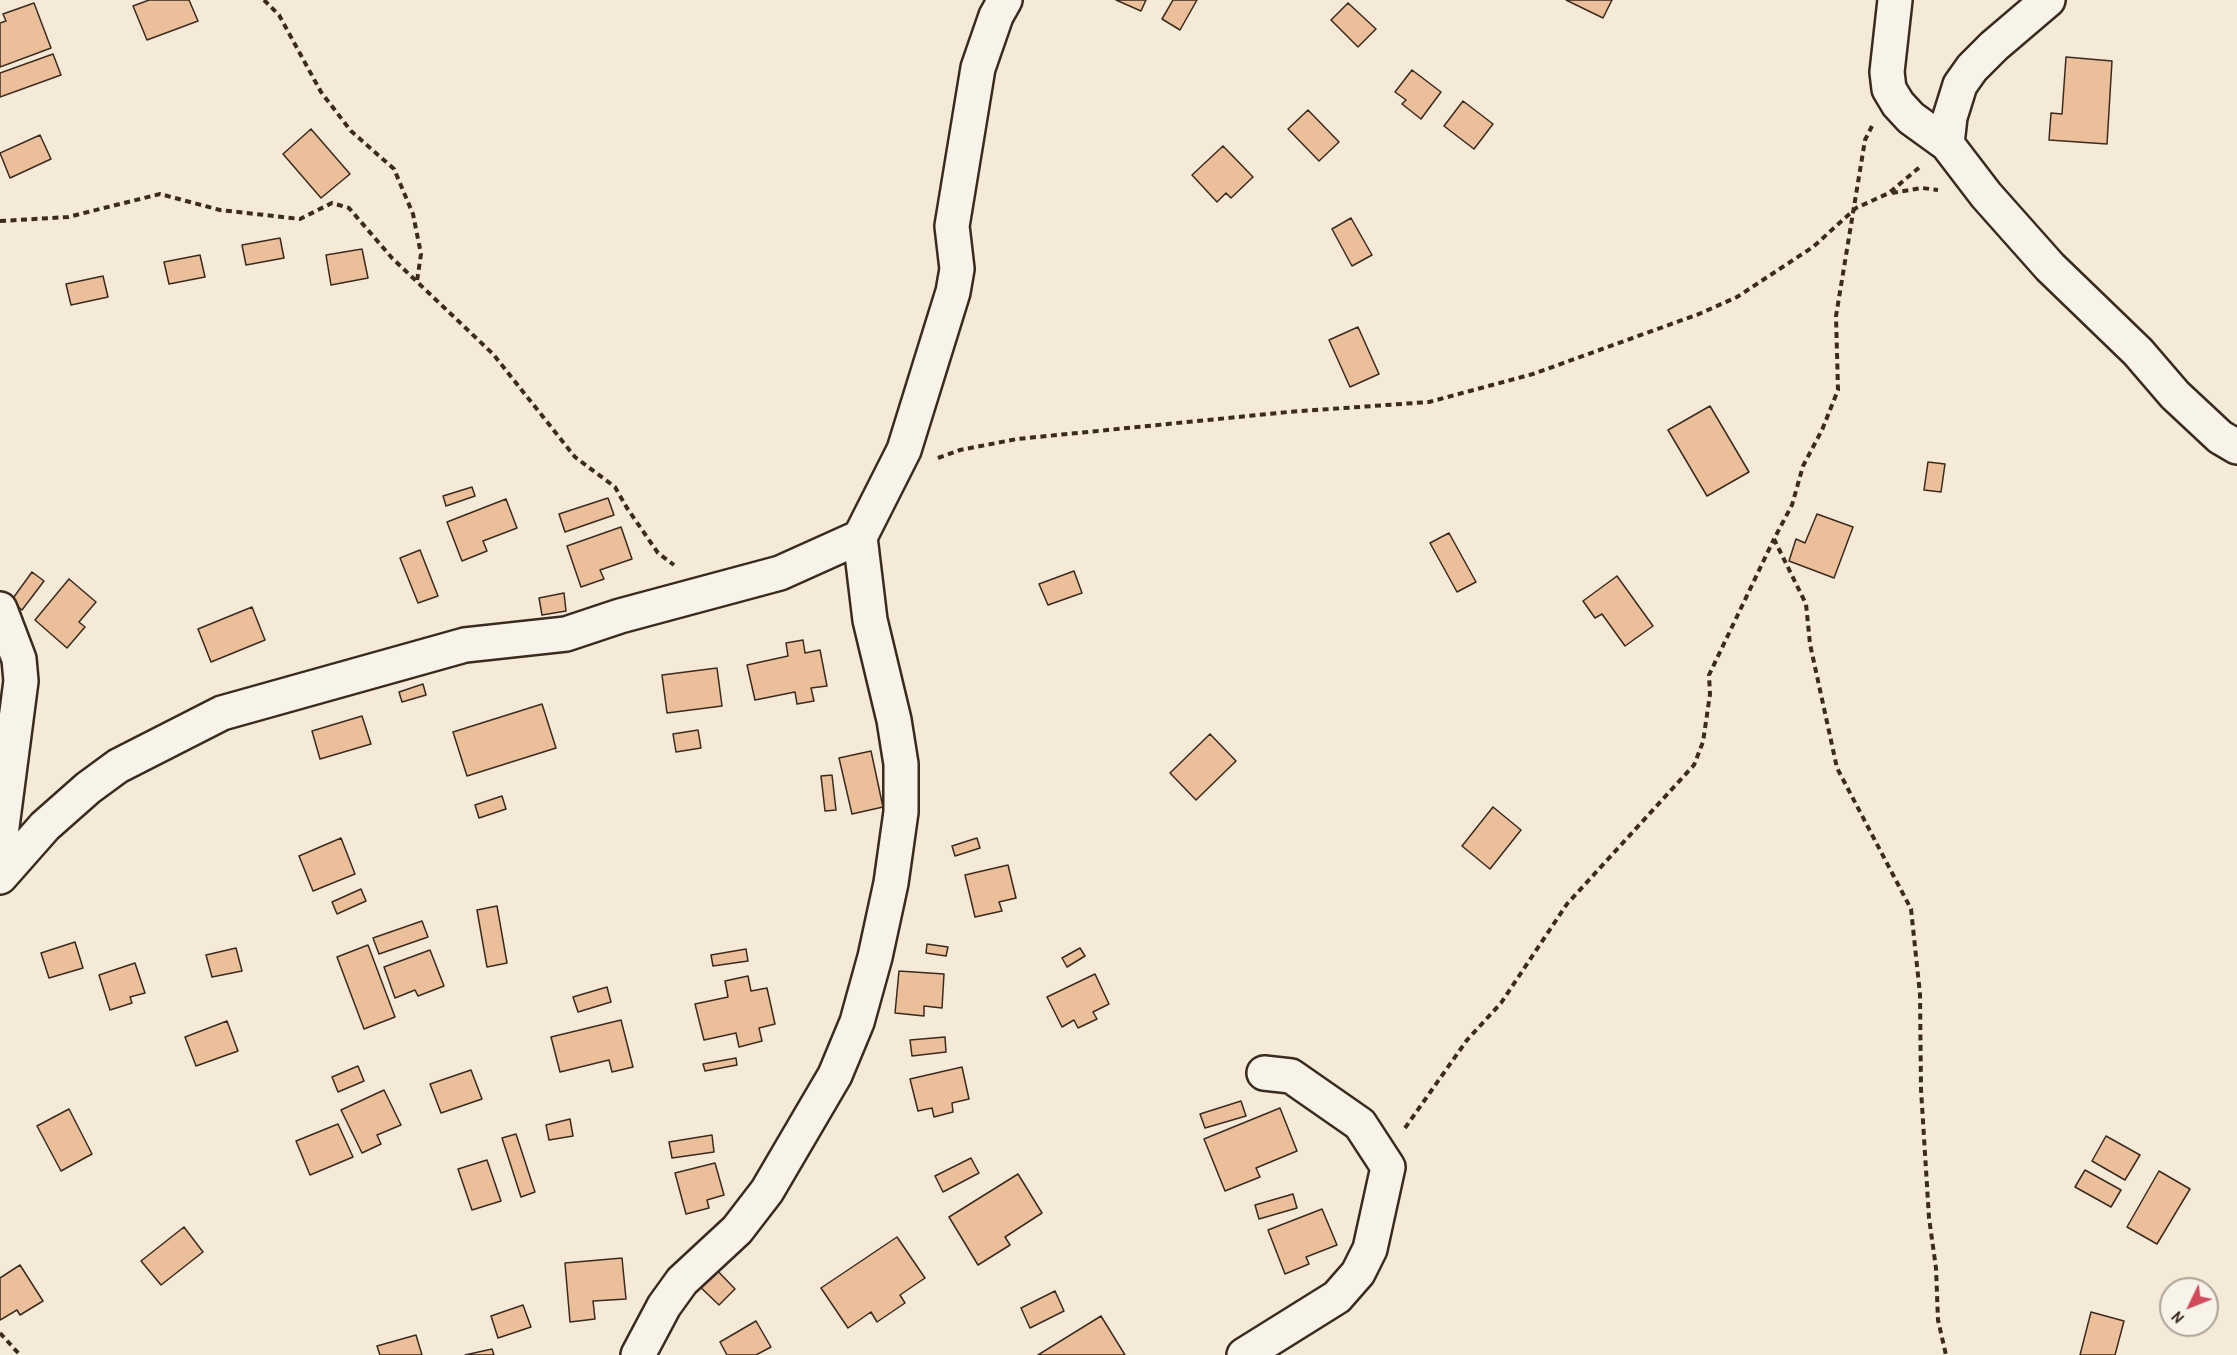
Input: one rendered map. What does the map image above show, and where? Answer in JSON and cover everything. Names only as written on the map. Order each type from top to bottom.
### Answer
[{"type":"street","points":[[638,1355],[664,1306],[682,1281],[737,1230],[767,1191],[835,1075],[857,1022],[875,957],[891,883],[901,812],[901,764],[894,720],[870,620],[860,537],[889,484],[904,450],[953,292],[957,269],[952,226],[978,68],[996,16],[1005,0]]},
{"type":"street","points":[[1895,0],[1887,72],[1889,89],[1911,118],[1947,144],[1986,195],[2050,267],[2138,351],[2175,395],[2220,437],[2237,447]]},
{"type":"street","points":[[1947,144],[1950,117],[1960,85],[1987,53],[2048,0]]},
{"type":"street","points":[[0,877],[45,826],[88,788],[118,766],[222,713],[465,645],[566,634],[620,616],[780,573],[860,537]]},
{"type":"street","points":[[0,609],[19,659],[21,681],[0,842]]},
{"type":"street","points":[[1244,1355],[1337,1297],[1358,1273],[1370,1249],[1388,1167],[1360,1124],[1291,1076],[1264,1073]]},
{"type":"path","points":[[264,0],[279,15],[321,92],[333,108],[351,131],[394,169],[413,214],[421,254],[417,281]]},
{"type":"path","points":[[1388,1167],[1412,1116],[1467,1040],[1501,1003],[1567,904],[1694,765],[1703,742],[1710,694],[1709,675],[1792,505],[1803,465],[1822,430],[1838,390],[1836,316],[1856,208],[1865,140],[1889,89]]},
{"type":"path","points":[[889,484],[926,464],[960,450],[1017,439],[1288,412],[1429,402],[1533,374],[1699,314],[1737,297],[1813,247],[1856,208],[1890,194],[1947,144]]},
{"type":"path","points":[[0,221],[68,217],[160,194],[220,210],[300,219],[332,203],[349,208],[417,281],[494,354],[575,457],[615,487],[658,553],[711,593]]},
{"type":"path","points":[[1774,539],[1806,604],[1810,644],[1837,768],[1911,909],[1920,994],[1921,1089],[1929,1218],[1936,1268],[1938,1320],[1946,1355]]},
{"type":"path","points":[[0,1333],[20,1355]]},
{"type":"building","points":[[149,0],[189,0],[198,21],[147,40],[133,6]]},
{"type":"building","points":[[1116,0],[1146,0],[1141,11]]},
{"type":"building","points":[[1173,0],[1197,0],[1180,30],[1162,19]]},
{"type":"building","points":[[1566,0],[1612,0],[1603,18]]},
{"type":"building","points":[[34,3],[51,48],[0,67],[0,23],[6,21],[3,14]]},
{"type":"building","points":[[1348,3],[1376,29],[1358,47],[1331,20]]},
{"type":"building","points":[[53,54],[61,75],[0,97],[0,73]]},
{"type":"building","points":[[2066,57],[2112,61],[2107,144],[2049,140],[2051,113],[2062,114]]},
{"type":"building","points":[[1412,70],[1441,92],[1421,119],[1402,104],[1406,100],[1395,92]]},
{"type":"building","points":[[1463,101],[1493,124],[1474,149],[1444,126]]},
{"type":"building","points":[[1308,110],[1339,142],[1319,161],[1288,129]]},
{"type":"building","points":[[311,129],[350,174],[321,198],[283,154]]},
{"type":"building","points":[[40,135],[51,159],[10,178],[0,153]]},
{"type":"building","points":[[1223,146],[1253,177],[1231,198],[1226,193],[1217,202],[1192,175]]},
{"type":"building","points":[[1351,218],[1372,255],[1352,266],[1332,229]]},
{"type":"building","points":[[280,238],[284,258],[246,265],[242,245]]},
{"type":"building","points":[[362,249],[368,278],[331,285],[326,255]]},
{"type":"building","points":[[200,255],[205,277],[169,284],[164,262]]},
{"type":"building","points":[[103,276],[108,297],[71,305],[66,284]]},
{"type":"building","points":[[1358,327],[1379,374],[1350,387],[1329,340]]},
{"type":"building","points":[[1710,406],[1749,472],[1707,496],[1668,430]]},
{"type":"building","points":[[1928,462],[1945,464],[1941,492],[1924,490]]},
{"type":"building","points":[[472,487],[475,496],[446,506],[443,496]]},
{"type":"building","points":[[608,498],[614,515],[565,532],[559,514]]},
{"type":"building","points":[[506,499],[517,528],[483,541],[487,551],[462,561],[447,522]]},
{"type":"building","points":[[1817,514],[1853,527],[1834,578],[1789,561],[1796,539],[1805,543]]},
{"type":"building","points":[[621,527],[632,559],[600,570],[604,579],[581,587],[567,546]]},
{"type":"building","points":[[1449,533],[1476,582],[1457,592],[1430,543]]},
{"type":"building","points":[[420,550],[438,596],[418,603],[400,558]]},
{"type":"building","points":[[1074,571],[1082,593],[1048,605],[1039,584]]},
{"type":"building","points":[[32,572],[44,581],[22,610],[11,601]]},
{"type":"building","points":[[1617,576],[1653,626],[1625,646],[1602,614],[1595,618],[1583,601]]},
{"type":"building","points":[[69,579],[96,602],[79,622],[85,627],[67,648],[35,620]]},
{"type":"building","points":[[564,593],[566,611],[542,615],[539,598]]},
{"type":"building","points":[[252,607],[265,640],[211,662],[198,629]]},
{"type":"building","points":[[803,640],[805,653],[820,650],[827,686],[811,688],[814,701],[797,704],[795,692],[755,700],[747,665],[788,656],[786,643]]},
{"type":"building","points":[[717,668],[722,706],[667,713],[662,675]]},
{"type":"building","points":[[423,684],[426,695],[402,702],[399,692]]},
{"type":"building","points":[[542,704],[556,748],[467,776],[453,732]]},
{"type":"building","points":[[362,716],[371,744],[320,759],[312,731]]},
{"type":"building","points":[[698,730],[701,748],[676,752],[673,734]]},
{"type":"building","points":[[1210,734],[1236,761],[1196,800],[1170,773]]},
{"type":"building","points":[[871,751],[883,807],[852,814],[839,758]]},
{"type":"building","points":[[832,775],[836,810],[825,811],[821,776]]},
{"type":"building","points":[[502,796],[506,809],[479,818],[475,805]]},
{"type":"building","points":[[1493,807],[1521,830],[1490,869],[1462,846]]},
{"type":"building","points":[[341,838],[355,874],[313,891],[299,856]]},
{"type":"building","points":[[977,838],[980,848],[955,856],[952,846]]},
{"type":"building","points":[[1008,865],[1016,898],[999,902],[1002,911],[975,917],[965,875]]},
{"type":"building","points":[[361,889],[366,901],[337,914],[332,902]]},
{"type":"building","points":[[497,906],[507,963],[487,967],[477,910]]},
{"type":"building","points":[[422,921],[428,937],[379,954],[373,938]]},
{"type":"building","points":[[75,942],[83,968],[49,978],[41,953]]},
{"type":"building","points":[[927,944],[948,947],[946,956],[926,953]]},
{"type":"building","points":[[368,945],[395,1017],[364,1029],[337,957]]},
{"type":"building","points":[[236,948],[242,971],[212,977],[206,955]]},
{"type":"building","points":[[1080,948],[1085,956],[1067,967],[1062,958]]},
{"type":"building","points":[[746,949],[748,961],[713,966],[711,955]]},
{"type":"building","points":[[430,950],[444,986],[418,996],[415,990],[395,998],[384,967]]},
{"type":"building","points":[[135,963],[145,993],[130,997],[132,1003],[110,1010],[99,975]]},
{"type":"building","points":[[899,971],[944,974],[942,1008],[924,1006],[924,1016],[895,1013]]},
{"type":"building","points":[[1095,974],[1109,1004],[1093,1012],[1097,1019],[1078,1028],[1074,1020],[1062,1027],[1047,997]]},
{"type":"building","points":[[748,976],[751,991],[767,988],[775,1024],[759,1028],[762,1041],[739,1047],[736,1033],[704,1040],[695,1004],[728,997],[725,981]]},
{"type":"building","points":[[607,987],[611,1002],[578,1012],[573,997]]},
{"type":"building","points":[[621,1020],[633,1067],[612,1072],[609,1060],[560,1072],[551,1037]]},
{"type":"building","points":[[227,1021],[238,1051],[196,1066],[185,1037]]},
{"type":"building","points":[[945,1037],[946,1052],[912,1056],[910,1040]]},
{"type":"building","points":[[736,1058],[737,1065],[705,1071],[703,1064]]},
{"type":"building","points":[[358,1066],[364,1081],[338,1092],[332,1077]]},
{"type":"building","points":[[962,1067],[969,1099],[952,1103],[953,1112],[934,1117],[932,1108],[918,1111],[910,1079]]},
{"type":"building","points":[[471,1070],[482,1099],[441,1113],[430,1084]]},
{"type":"building","points":[[384,1090],[401,1125],[377,1135],[381,1144],[362,1153],[341,1110]]},
{"type":"building","points":[[1241,1101],[1246,1116],[1205,1128],[1200,1114]]},
{"type":"building","points":[[1280,1108],[1297,1151],[1256,1168],[1260,1177],[1225,1191],[1204,1139]]},
{"type":"building","points":[[69,1109],[92,1154],[61,1171],[37,1126]]},
{"type":"building","points":[[570,1119],[573,1136],[549,1140],[546,1125]]},
{"type":"building","points":[[338,1124],[353,1157],[310,1175],[296,1141]]},
{"type":"building","points":[[516,1134],[535,1192],[521,1197],[502,1138]]},
{"type":"building","points":[[712,1135],[714,1152],[672,1158],[669,1142]]},
{"type":"building","points":[[2106,1136],[2140,1155],[2125,1180],[2092,1161]]},
{"type":"building","points":[[971,1158],[979,1173],[943,1192],[935,1176]]},
{"type":"building","points":[[487,1160],[501,1201],[472,1210],[458,1169]]},
{"type":"building","points":[[715,1163],[724,1195],[707,1200],[709,1208],[686,1214],[675,1173]]},
{"type":"building","points":[[2085,1170],[2121,1190],[2111,1207],[2075,1187]]},
{"type":"building","points":[[2159,1171],[2190,1189],[2157,1244],[2127,1227]]},
{"type":"building","points":[[1018,1174],[1042,1213],[1005,1237],[1010,1245],[978,1265],[949,1217]]},
{"type":"building","points":[[1293,1194],[1297,1208],[1259,1219],[1255,1205]]},
{"type":"building","points":[[1322,1209],[1337,1245],[1306,1257],[1309,1264],[1285,1274],[1268,1230]]},
{"type":"building","points":[[184,1227],[203,1252],[161,1285],[141,1261]]},
{"type":"building","points":[[897,1237],[925,1278],[900,1295],[905,1303],[877,1322],[871,1312],[848,1328],[821,1288]]},
{"type":"building","points":[[622,1258],[626,1299],[593,1301],[595,1319],[570,1322],[565,1263]]},
{"type":"building","points":[[20,1265],[43,1301],[20,1315],[17,1310],[0,1320],[0,1278]]},
{"type":"building","points":[[712,1265],[735,1289],[719,1305],[695,1282]]},
{"type":"building","points":[[1055,1291],[1064,1311],[1030,1328],[1021,1308]]},
{"type":"building","points":[[523,1305],[531,1327],[498,1338],[491,1316]]},
{"type":"building","points":[[2091,1312],[2124,1321],[2115,1355],[2080,1355]]},
{"type":"building","points":[[1101,1316],[1125,1355],[1038,1355]]},
{"type":"building","points":[[756,1321],[771,1347],[756,1355],[727,1355],[720,1342]]},
{"type":"building","points":[[416,1335],[422,1355],[380,1355],[377,1346]]},
{"type":"building","points":[[492,1349],[494,1355],[465,1355]]}]
